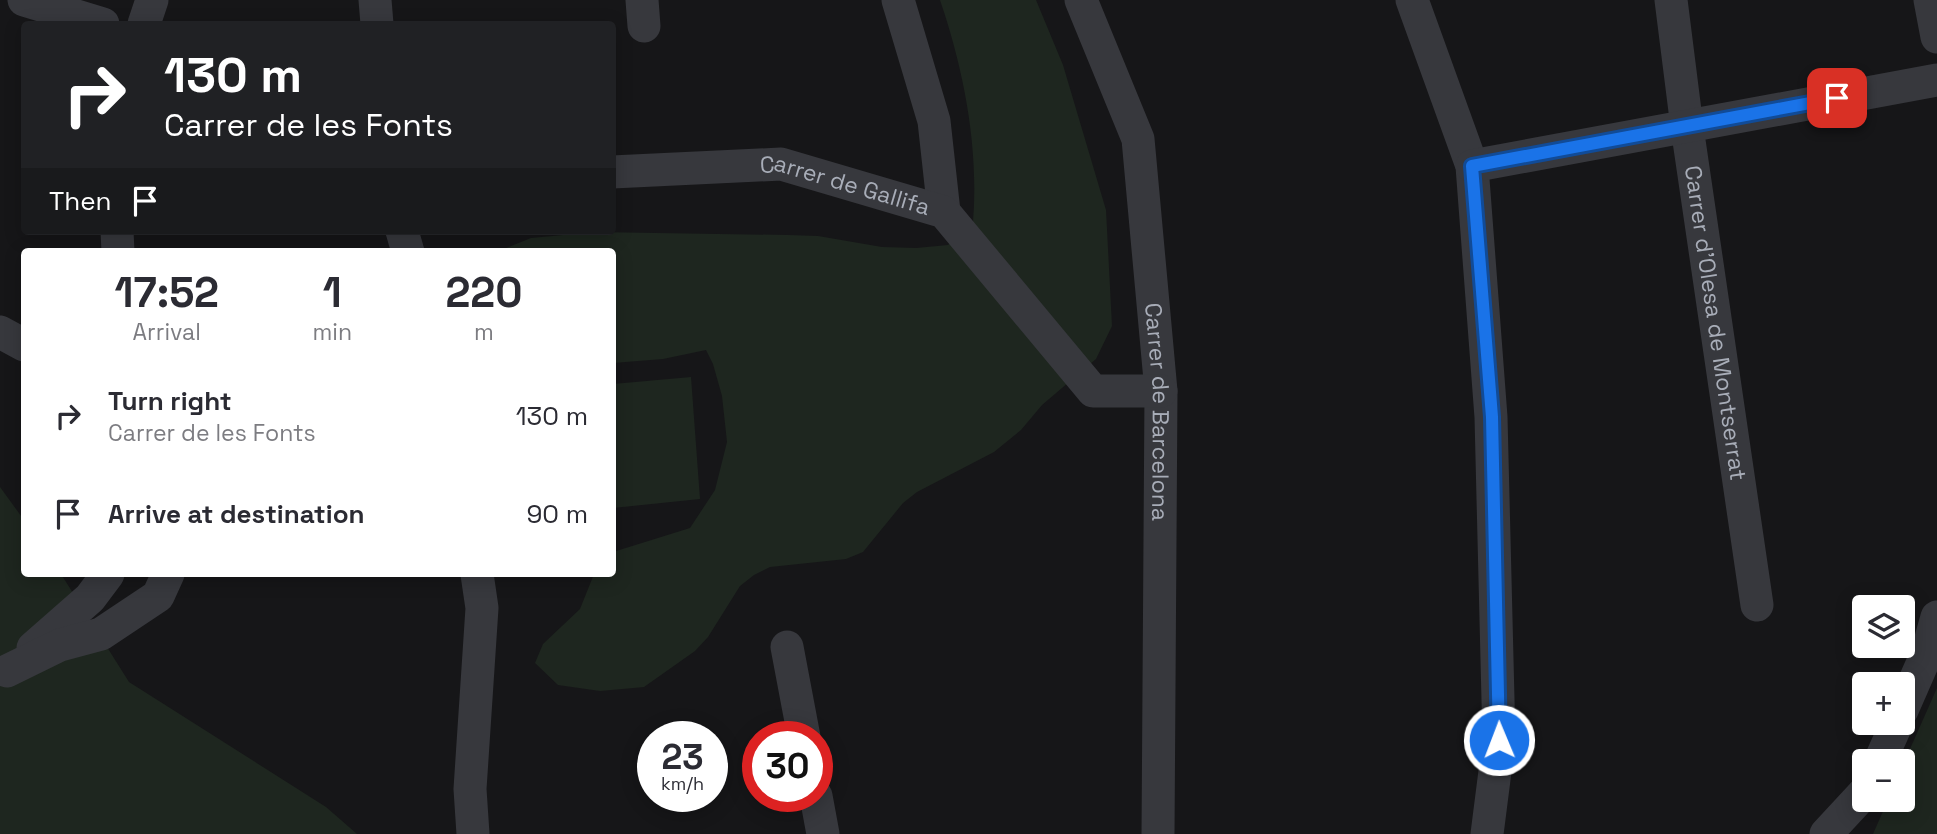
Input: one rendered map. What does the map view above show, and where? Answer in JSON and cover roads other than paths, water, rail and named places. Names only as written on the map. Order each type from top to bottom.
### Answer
[{"type":"street","points":[[24,0],[93,21]]},
{"type":"street","points":[[145,21],[152,0]]},
{"type":"street","points":[[374,0],[377,21]]},
{"type":"street","points":[[898,0],[934,121],[944,212]]},
{"type":"street","name":"Carrer de Barcelona","points":[[1081,0],[1138,139],[1161,391],[1158,834]]},
{"type":"street","points":[[1412,0],[1472,166],[1492,417],[1499,740],[1487,834]]},
{"type":"street","name":"Carrer d'Olesa de Montserrat","points":[[1671,0],[1757,605]]},
{"type":"street","points":[[1930,0],[1937,37]]},
{"type":"street","points":[[1472,166],[1937,79]]},
{"type":"street","name":"Carrer de Gallifa","points":[[616,172],[781,164],[944,212],[1093,391],[1161,391]]},
{"type":"street","points":[[0,332],[21,343]]},
{"type":"street","points":[[3,673],[90,598],[106,577]]},
{"type":"street","points":[[3,673],[60,645],[101,634],[158,596],[167,577]]},
{"type":"street","points":[[473,834],[470,789],[482,608],[477,577]]},
{"type":"street","points":[[1915,680],[1927,653],[1937,617]]},
{"type":"street","points":[[787,647],[801,721]]},
{"type":"street","points":[[1826,834],[1852,806]]},
{"type":"street","points":[[819,812],[823,834]]}]
